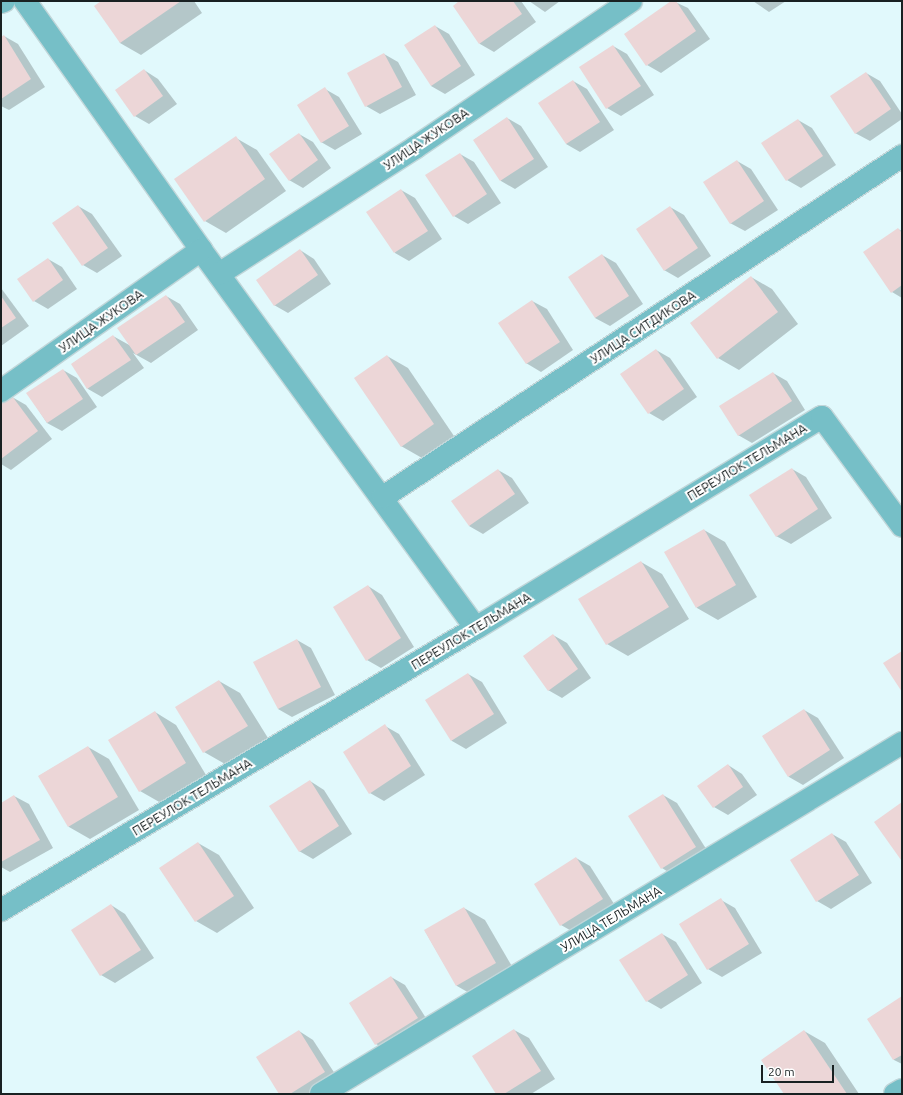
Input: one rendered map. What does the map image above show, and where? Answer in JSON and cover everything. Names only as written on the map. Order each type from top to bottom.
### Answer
[{"type":"street","points":[[25,1],[202,250],[383,497],[476,628]]},
{"type":"street","name":"УЛИЦА ЖУКОВА","points":[[220,274],[416,147],[631,1]]},
{"type":"street","name":"УЛИЦА СИТДИКОВА","points":[[383,497],[902,156]]},
{"type":"street","name":"УЛИЦА ЖУКОВА","points":[[1,391],[202,250]]},
{"type":"street","name":"ПЕРЕУЛОК ТЕЛЬМАНА","points":[[1,910],[476,628],[822,417],[902,526]]},
{"type":"street","name":"УЛИЦА ТЕЛЬМАНА","points":[[321,1094],[902,743]]},
{"type":"street","points":[[894,1094],[902,1090]]},
{"type":"building","points":[[101,1],[181,1],[120,43],[94,6]]},
{"type":"building","points":[[459,1],[513,1],[522,14],[479,44],[453,6]]},
{"type":"building","points":[[671,1],[676,1],[696,31],[646,66],[624,34]]},
{"type":"building","points":[[435,25],[461,66],[431,86],[404,45]]},
{"type":"building","points":[[4,35],[31,79],[1,99],[1,37]]},
{"type":"building","points":[[613,45],[641,86],[606,109],[579,67]]},
{"type":"building","points":[[384,53],[402,87],[365,107],[347,73]]},
{"type":"building","points":[[144,69],[163,96],[134,117],[115,90]]},
{"type":"building","points":[[866,72],[891,109],[855,134],[830,96]]},
{"type":"building","points":[[573,80],[600,122],[566,144],[538,103]]},
{"type":"building","points":[[325,87],[349,126],[321,143],[297,105]]},
{"type":"building","points":[[507,117],[534,159],[500,181],[473,140]]},
{"type":"building","points":[[798,119],[823,156],[786,181],[761,143]]},
{"type":"building","points":[[299,133],[318,160],[289,181],[269,154]]},
{"type":"building","points":[[236,136],[265,179],[204,222],[174,179]]},
{"type":"building","points":[[460,153],[487,194],[453,217],[425,175]]},
{"type":"building","points":[[737,160],[764,201],[730,224],[703,182]]},
{"type":"building","points":[[401,189],[428,231],[394,253],[366,212]]},
{"type":"building","points":[[78,205],[108,248],[82,266],[52,223]]},
{"type":"building","points":[[670,206],[698,248],[664,271],[636,229]]},
{"type":"building","points":[[898,228],[902,233],[902,285],[891,293],[863,252]]},
{"type":"building","points":[[300,249],[318,275],[274,306],[256,280]]},
{"type":"building","points":[[602,254],[629,296],[595,318],[568,277]]},
{"type":"building","points":[[48,258],[63,280],[33,302],[17,279]]},
{"type":"building","points":[[751,276],[778,312],[717,359],[690,323]]},
{"type":"building","points":[[166,295],[185,322],[136,355],[117,328]]},
{"type":"building","points":[[1,296],[16,318],[1,328]]},
{"type":"building","points":[[532,300],[560,342],[526,364],[498,323]]},
{"type":"building","points":[[113,335],[131,360],[87,389],[71,364]]},
{"type":"building","points":[[656,349],[684,389],[648,414],[620,374]]},
{"type":"building","points":[[387,355],[434,424],[401,447],[354,378]]},
{"type":"building","points":[[63,369],[83,399],[47,423],[26,393]]},
{"type":"building","points":[[773,372],[792,401],[738,436],[719,406]]},
{"type":"building","points":[[12,396],[38,431],[1,459],[1,404]]},
{"type":"building","points":[[792,468],[818,509],[776,537],[749,495]]},
{"type":"building","points":[[498,469],[515,494],[469,526],[451,501]]},
{"type":"building","points":[[704,529],[736,585],[696,608],[664,552]]},
{"type":"building","points":[[641,561],[669,607],[606,645],[578,599]]},
{"type":"building","points":[[368,585],[401,638],[366,661],[333,607]]},
{"type":"building","points":[[553,634],[578,669],[548,691],[523,656]]},
{"type":"building","points":[[297,639],[321,687],[278,709],[253,662]]},
{"type":"building","points":[[902,651],[902,692],[883,663]]},
{"type":"building","points":[[468,673],[494,714],[451,741],[425,700]]},
{"type":"building","points":[[219,680],[248,726],[203,753],[175,707]]},
{"type":"building","points":[[804,709],[830,750],[788,777],[762,736]]},
{"type":"building","points":[[155,711],[186,763],[139,792],[108,740]]},
{"type":"building","points":[[385,724],[411,766],[369,794],[343,752]]},
{"type":"building","points":[[88,746],[118,797],[68,827],[38,776]]},
{"type":"building","points":[[728,764],[743,787],[713,808],[697,786]]},
{"type":"building","points":[[310,780],[339,826],[299,852],[269,806]]},
{"type":"building","points":[[663,794],[696,847],[661,869],[628,816]]},
{"type":"building","points":[[14,795],[40,840],[1,862],[1,803]]},
{"type":"building","points":[[902,802],[902,859],[901,860],[874,822]]},
{"type":"building","points":[[832,833],[859,875],[816,902],[790,860]]},
{"type":"building","points":[[198,842],[234,896],[195,922],[159,868]]},
{"type":"building","points":[[576,857],[603,899],[560,926],[534,884]]},
{"type":"building","points":[[721,898],[749,944],[707,970],[679,924]]},
{"type":"building","points":[[111,904],[141,950],[100,976],[71,930]]},
{"type":"building","points":[[464,907],[496,963],[456,986],[424,930]]},
{"type":"building","points":[[662,933],[688,975],[646,1002],[619,960]]},
{"type":"building","points":[[391,976],[418,1018],[375,1045],[349,1003]]},
{"type":"building","points":[[902,996],[902,1055],[893,1060],[867,1019]]},
{"type":"building","points":[[514,1029],[541,1071],[504,1094],[496,1094],[472,1056]]},
{"type":"building","points":[[299,1030],[325,1072],[290,1094],[279,1094],[256,1057]]},
{"type":"building","points":[[804,1030],[847,1094],[784,1094],[761,1060]]}]
